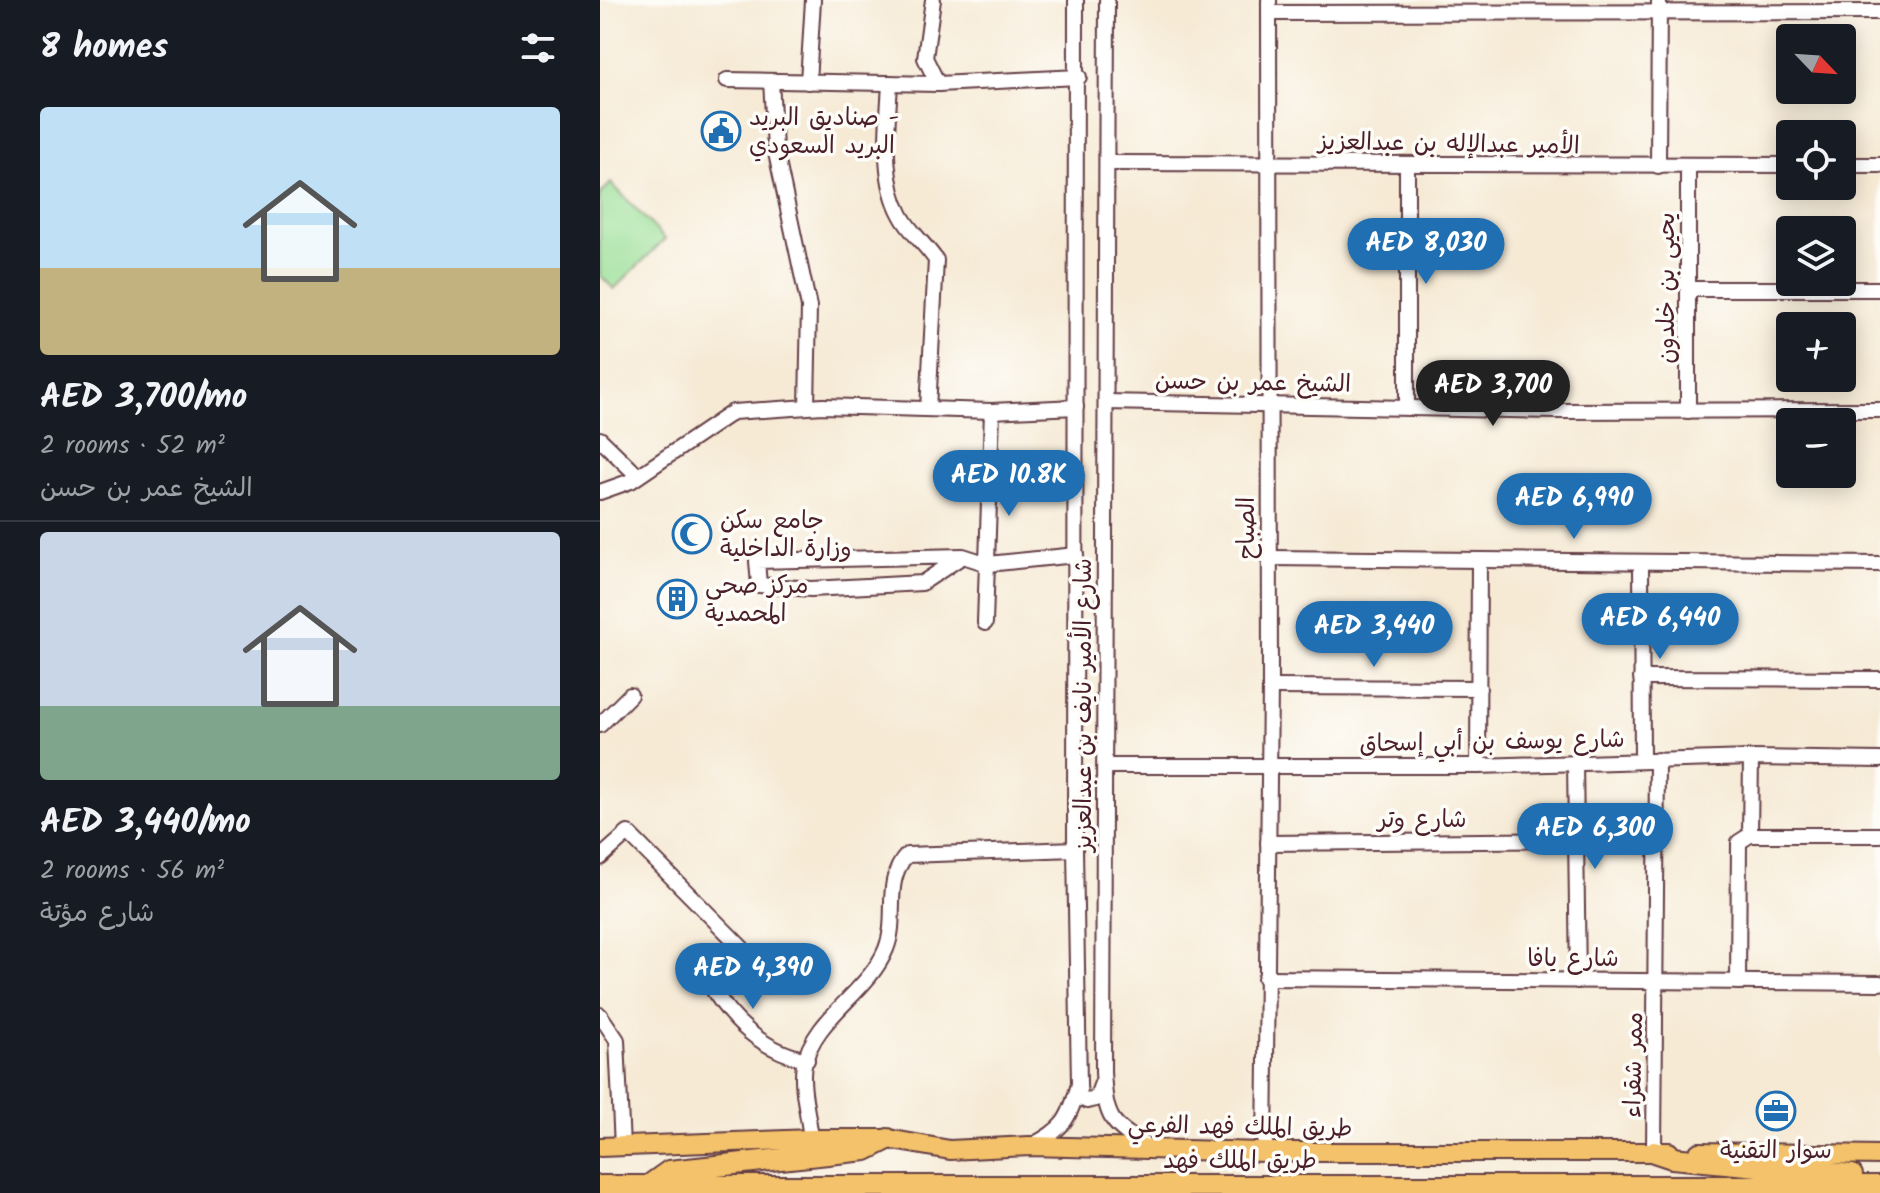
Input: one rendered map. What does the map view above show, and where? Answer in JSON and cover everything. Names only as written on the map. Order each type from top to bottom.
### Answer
[{"type":"highway","points":[[648,1186],[669,1171],[866,1150],[888,1139]]},
{"type":"highway","points":[[1654,1152],[1672,1158],[1880,1180]]},
{"type":"highway","name":"طريق الملك فهد","points":[[600,1186],[1880,1186]]},
{"type":"main road","name":"طريق الملك فهد الفرعي","points":[[600,1147],[888,1139],[950,1150],[1029,1146],[1265,1152],[1880,1155]]},
{"type":"street","points":[[808,82],[813,0]]},
{"type":"street","points":[[933,0],[925,58],[938,84]]},
{"type":"street","name":"شارع الأمير نايف بن عبدالعزيز","points":[[1029,1146],[1057,1133],[1068,1118],[1079,1084],[1075,849],[1079,77],[1076,0]]},
{"type":"street","name":"شارع الأمير نايف بن عبدالعزيز","points":[[1107,0],[1103,1072],[1105,1105],[1115,1127],[1150,1148]]},
{"type":"street","points":[[1658,166],[1659,6]]},
{"type":"street","points":[[1269,7],[1738,6],[1880,12]]},
{"type":"street","name":"الصباح","points":[[1265,1152],[1270,687],[1269,7]]},
{"type":"street","points":[[727,80],[938,84],[1079,77]]},
{"type":"street","points":[[771,81],[775,148],[809,307],[807,406]]},
{"type":"street","points":[[890,83],[887,144],[891,188],[901,216],[936,260],[928,409]]},
{"type":"street","name":"الأمير عبدالإله بن عبدالعزيز","points":[[1108,163],[1776,165]]},
{"type":"street","points":[[1407,165],[1407,407]]},
{"type":"street","points":[[1856,165],[1880,165]]},
{"type":"street","name":"يحيى بن خلدون","points":[[1688,166],[1688,411]]},
{"type":"street","points":[[1688,289],[1880,289]]},
{"type":"street","name":"الشيخ عمر بن حسن","points":[[1106,402],[1688,411],[1880,410]]},
{"type":"street","points":[[600,492],[638,476],[733,412],[807,406],[992,411],[1076,407]]},
{"type":"street","points":[[985,623],[992,411]]},
{"type":"street","points":[[600,439],[638,476]]},
{"type":"street","points":[[963,556],[922,583],[811,589],[759,585],[757,561],[963,556],[988,564],[1076,555]]},
{"type":"street","points":[[1268,558],[1880,564]]},
{"type":"street","points":[[1478,766],[1479,560]]},
{"type":"street","name":"ممر شقراء","points":[[1641,562],[1641,678],[1649,760],[1656,979],[1654,1152]]},
{"type":"street","points":[[1641,678],[1880,679]]},
{"type":"street","points":[[1270,687],[1479,688]]},
{"type":"street","points":[[600,725],[630,695]]},
{"type":"street","points":[[1750,835],[1751,758]]},
{"type":"street","name":"شارع يوسف بن أبي إسحاق","points":[[1106,766],[1478,766],[1751,758],[1880,760]]},
{"type":"street","points":[[1575,762],[1578,981]]},
{"type":"street","points":[[600,858],[628,833],[742,948],[709,983],[725,1011],[746,1031],[782,1054],[807,1060]]},
{"type":"street","points":[[1738,982],[1739,842],[1750,835],[1880,835]]},
{"type":"street","name":"شارع وتر","points":[[1268,843],[1576,840]]},
{"type":"street","points":[[811,1139],[804,1066],[821,1031],[875,971],[887,947],[895,868],[907,855],[1075,849]]},
{"type":"street","name":"شارع يافا","points":[[1265,978],[1880,983]]},
{"type":"street","points":[[600,1015],[617,1040],[622,1147]]},
{"type":"street","points":[[1079,1084],[1080,1098],[1087,1101],[1096,1099],[1103,1072]]},
{"type":"green space","points":[[611,183],[665,239],[614,289],[600,275],[600,195]]},
{"type":"place","name":"صناديق البريد - البريد السعودي","points":[[721,131]]},
{"type":"place","name":"جامع سكن وزارة الداخلية","points":[[692,534]]},
{"type":"place","name":"مركز صحي المحمدية","points":[[677,599]]},
{"type":"place","name":"سوار التقنية","points":[[1776,1111]]}]
